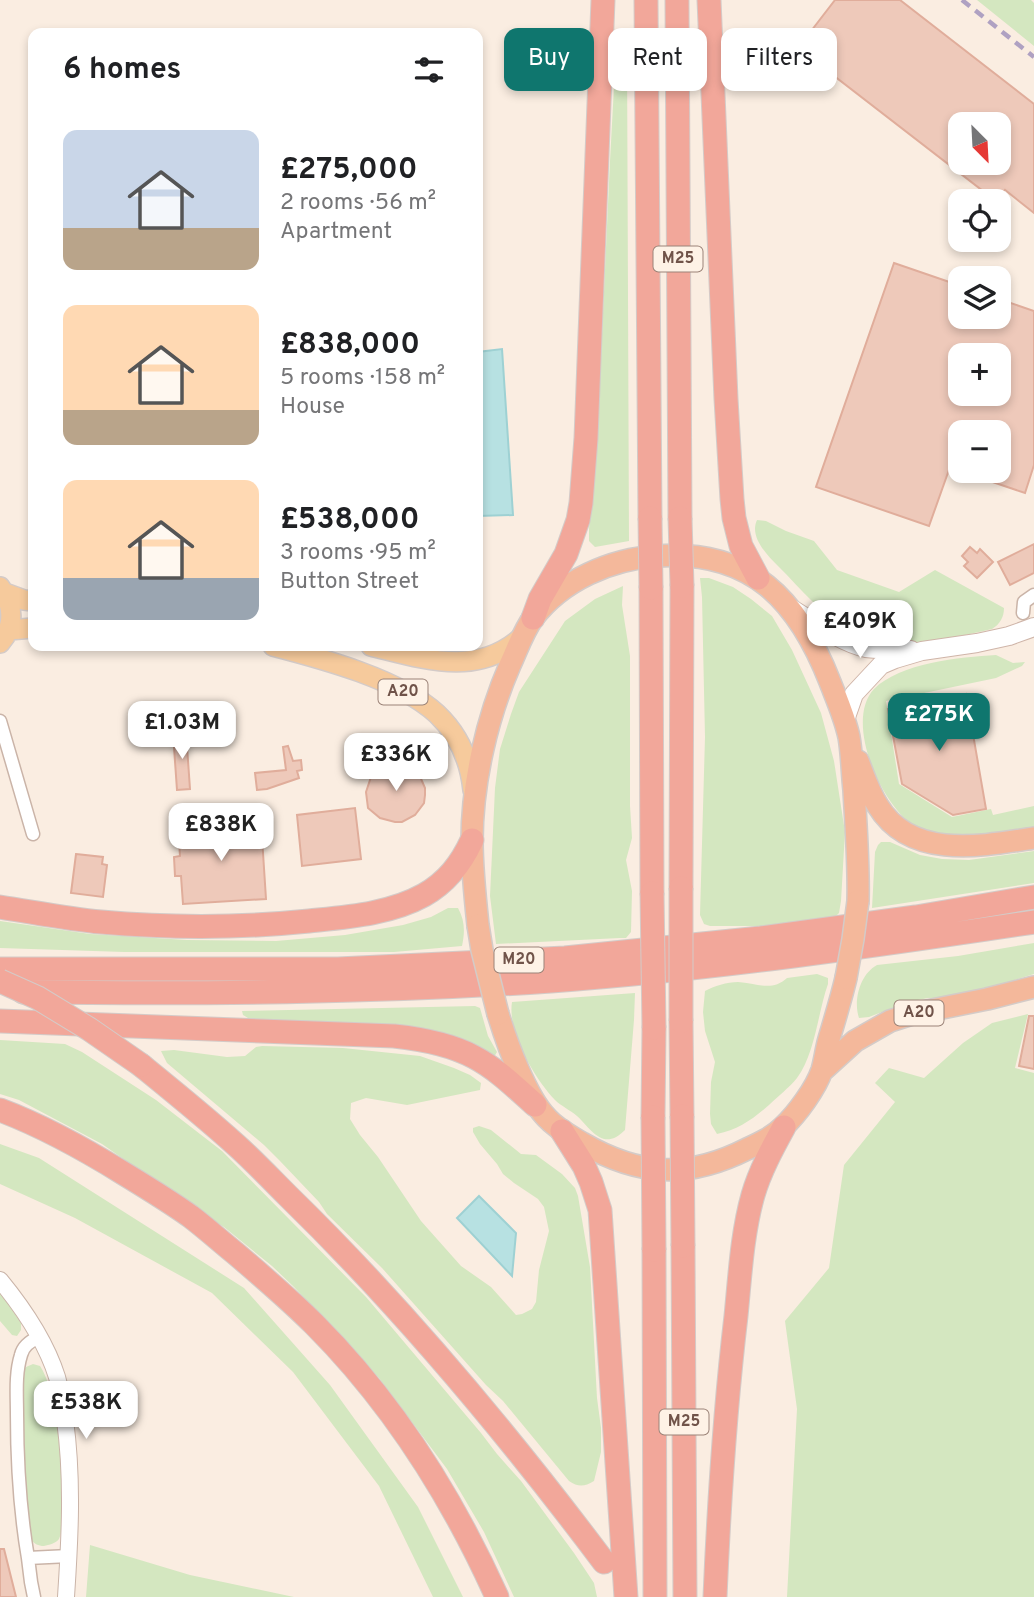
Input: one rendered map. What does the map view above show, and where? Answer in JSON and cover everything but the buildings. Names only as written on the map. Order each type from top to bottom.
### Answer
[{"type":"highway","points":[[536,1105],[510,1049],[482,950],[472,840],[481,758],[496,699],[540,599],[566,554],[581,503],[586,438],[603,0]]},
{"type":"highway","name":"M25","points":[[646,0],[654,1028],[654,1597]]},
{"type":"highway","name":"M25","points":[[677,0],[685,1597]]},
{"type":"highway","name":"M25","points":[[709,0],[732,499],[741,546],[758,578]]},
{"type":"highway","points":[[528,627],[556,595],[586,575],[607,566],[626,560],[668,555],[729,563],[758,578],[789,608],[809,637],[823,665],[869,788],[878,807],[892,823],[912,836],[939,845],[960,847],[1034,838]]},
{"type":"highway","points":[[0,1021],[413,1038],[444,1045],[476,1058],[502,1076],[562,1131],[618,1161],[675,1171],[703,1166],[736,1155],[784,1127],[812,1090],[822,1071],[846,978],[858,901],[857,835],[847,730]]},
{"type":"highway","points":[[0,907],[98,922],[175,927],[256,926],[334,919],[398,906],[421,897],[456,869],[472,840]]},
{"type":"highway","name":"M20","points":[[0,969],[338,969],[565,958],[761,938],[916,917],[1034,897]]},
{"type":"highway","name":"M20","points":[[0,992],[327,992],[552,981],[733,964],[1034,922]]},
{"type":"highway","points":[[0,981],[38,998],[141,1065],[237,1146],[391,1301],[504,1432],[604,1562]]},
{"type":"highway","name":"A20","points":[[822,1071],[855,1041],[891,1021],[1034,986]]},
{"type":"highway","points":[[0,1110],[100,1159],[191,1217],[270,1282],[315,1325],[376,1395],[427,1467],[460,1522],[497,1597]]},
{"type":"highway","name":"M25","points":[[715,1597],[733,1337],[747,1223],[762,1170],[784,1127]]},
{"type":"highway","points":[[562,1131],[592,1182],[600,1210],[626,1597]]},
{"type":"main road","points":[[3,590],[28,600]]},
{"type":"main road","points":[[3,590],[11,611],[11,621],[4,636]]},
{"type":"main road","points":[[789,608],[855,645],[922,651]]},
{"type":"main road","points":[[847,730],[854,694],[881,666],[922,651],[1009,636],[1029,620]]},
{"type":"main road","name":"A20","points":[[394,651],[440,661],[464,662],[500,653],[528,627]]},
{"type":"main road","points":[[4,636],[28,629]]},
{"type":"main road","name":"A20","points":[[289,651],[368,675],[429,707],[461,746],[471,775],[475,802]]},
{"type":"street","points":[[1029,620],[1024,602],[1034,595]]},
{"type":"street","points":[[0,721],[33,834]]},
{"type":"street","points":[[0,1280],[39,1337],[57,1377],[71,1478],[65,1597]]},
{"type":"street","points":[[34,1597],[24,1532],[17,1434],[17,1386],[21,1353],[25,1345],[39,1337]]},
{"type":"street","points":[[28,1558],[69,1556]]},
{"type":"green space","points":[[977,0],[1031,0],[1034,3],[1034,46]]},
{"type":"green space","points":[[614,91],[627,91],[629,541],[595,547],[589,541],[589,529],[597,444]]},
{"type":"green space","points":[[757,520],[766,521],[814,541],[837,570],[899,592],[935,570],[1004,608],[1002,617],[992,629],[960,636],[903,644],[868,641],[843,628],[823,612],[769,557],[755,533]]},
{"type":"green space","points":[[700,578],[709,578],[733,587],[772,616],[792,650],[821,713],[834,761],[845,832],[841,901],[839,913],[835,917],[765,926],[710,926],[704,924],[700,915],[705,737]]},
{"type":"green space","points":[[623,586],[622,605],[630,656],[632,838],[626,860],[632,891],[631,932],[626,938],[496,944],[490,896],[495,788],[500,749],[511,714],[519,692],[565,621],[595,599]]},
{"type":"green space","points":[[996,655],[1013,663],[1025,662],[996,678],[886,701],[899,784],[952,817],[991,809],[993,815],[1034,806],[1034,827],[993,835],[964,837],[923,831],[909,822],[895,807],[872,767],[865,745],[865,704],[874,689],[885,680],[915,667]]},
{"type":"green space","points":[[881,842],[890,842],[920,855],[942,859],[969,860],[1034,851],[1034,883],[872,908],[875,852]]},
{"type":"green space","points":[[448,908],[458,908],[460,913],[464,927],[462,946],[394,952],[124,952],[0,948],[0,921],[90,934],[187,940],[276,941],[345,935],[403,925],[431,917]]},
{"type":"green space","points":[[1034,943],[1034,974],[976,992],[908,1002],[869,1017],[859,1018],[859,988],[866,975],[877,965],[958,956]]},
{"type":"green space","points":[[817,974],[828,978],[828,984],[812,1045],[797,1078],[751,1119],[732,1130],[717,1134],[711,1124],[710,1114],[715,1062],[705,1031],[705,991],[738,982],[770,986],[787,978]]},
{"type":"green space","points":[[635,993],[625,1130],[610,1139],[604,1139],[557,1102],[539,1080],[518,1041],[512,1002]]},
{"type":"green space","points":[[480,1008],[488,1036],[497,1052],[494,1057],[248,1018],[242,1011]]},
{"type":"green space","points":[[1028,1014],[1015,1068],[1034,1073],[1034,1597],[787,1597],[797,1409],[785,1321],[829,1268],[844,1165],[895,1102],[875,1083],[889,1068],[924,1078],[963,1043],[992,1023]]},
{"type":"green space","points":[[0,1040],[65,1044],[82,1052],[156,1100],[222,1151],[366,1297],[481,1433],[521,1481],[574,1553],[594,1583],[597,1597],[514,1597],[484,1532],[447,1469],[379,1378],[294,1287],[224,1227],[102,1144],[19,1100],[0,1094]]},
{"type":"green space","points":[[256,1047],[343,1048],[420,1056],[470,1075],[481,1083],[480,1090],[407,1105],[366,1098],[351,1103],[350,1119],[421,1221],[461,1266],[491,1287],[516,1315],[532,1309],[536,1302],[539,1270],[549,1231],[544,1207],[538,1199],[503,1174],[480,1144],[473,1128],[479,1126],[491,1130],[521,1154],[536,1155],[562,1174],[575,1188],[590,1267],[601,1428],[601,1452],[594,1481],[581,1485],[569,1481],[503,1401],[382,1268],[327,1214],[319,1202],[264,1145],[167,1063],[161,1051],[174,1050],[227,1057],[245,1056]]},
{"type":"green space","points":[[0,1144],[39,1158],[244,1288],[330,1385],[418,1507],[463,1597],[433,1597],[379,1486],[293,1372],[212,1293],[75,1218],[0,1184]]},
{"type":"green space","points":[[0,1292],[21,1323],[17,1336],[12,1335],[0,1321]]},
{"type":"green space","points":[[33,1364],[40,1366],[52,1397],[61,1461],[61,1534],[56,1542],[44,1546],[30,1539],[21,1438],[22,1372]]},
{"type":"green space","points":[[90,1545],[190,1575],[294,1597],[86,1597]]},
{"type":"water","points":[[502,349],[513,515],[483,516],[483,351]]},
{"type":"water","points":[[479,1196],[516,1233],[512,1276],[457,1218]]},
{"type":"railway","points":[[962,0],[1034,57]]}]
